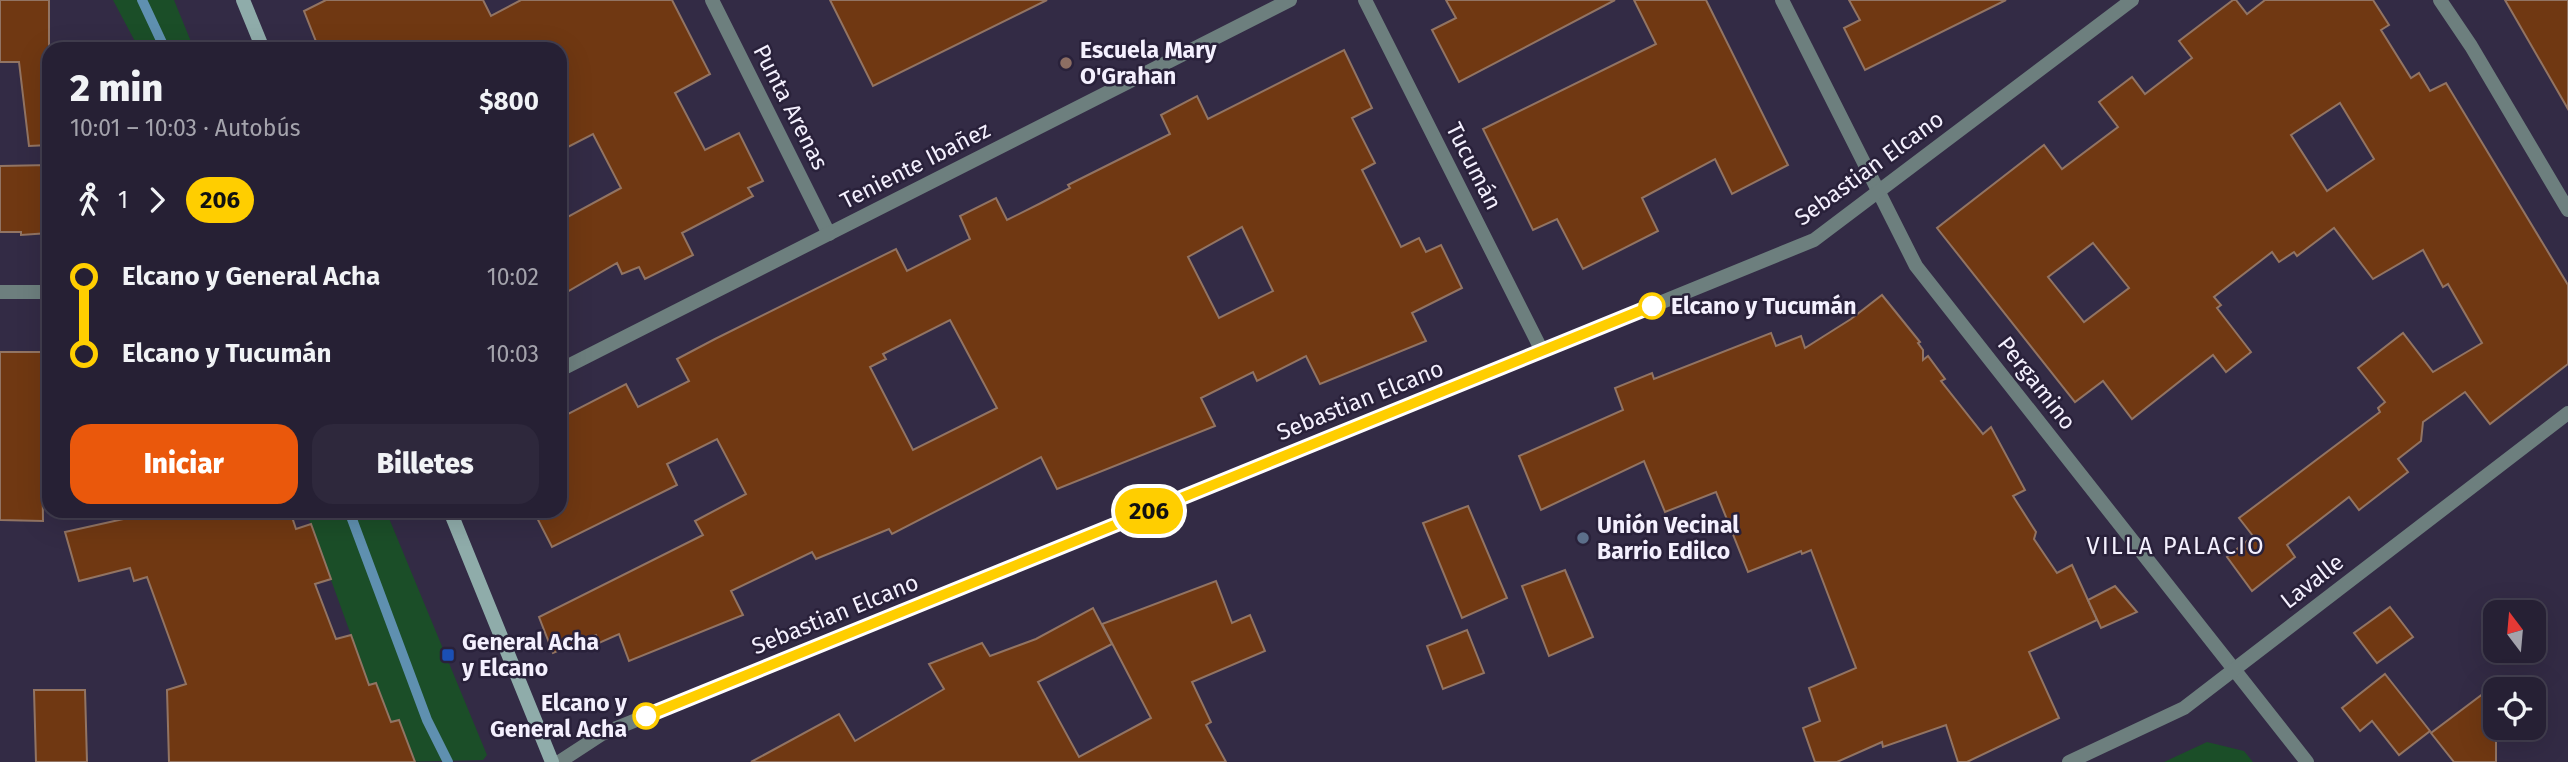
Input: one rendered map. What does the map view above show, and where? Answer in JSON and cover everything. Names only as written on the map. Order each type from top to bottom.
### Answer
[{"type":"main road","points":[[243,0],[260,42]]},
{"type":"main road","points":[[453,518],[552,762]]},
{"type":"street","name":"Punta Arenas","points":[[712,0],[830,234]]},
{"type":"street","name":"Teniente Ibañez","points":[[567,366],[1290,0]]},
{"type":"street","name":"Tucumán","points":[[1365,0],[1542,351]]},
{"type":"street","name":"Pergamino","points":[[1782,0],[1916,266],[2307,762]]},
{"type":"street","name":"Sebastian Elcano","points":[[559,762],[602,734],[1814,240],[2132,0]]},
{"type":"street","points":[[2440,0],[2471,46],[2568,210]]},
{"type":"street","points":[[0,292],[42,292]]},
{"type":"street","name":"Lavalle","points":[[2069,762],[2184,708],[2568,413]]},
{"type":"green space","points":[[113,0],[174,0],[191,42],[135,42]]},
{"type":"green space","points":[[309,518],[389,518],[487,755],[483,760],[397,762]]},
{"type":"green space","points":[[2207,742],[2244,751],[2253,762],[2164,762]]},
{"type":"building","points":[[0,0],[49,0],[49,42],[42,42],[42,145],[29,146],[19,62],[0,62]]},
{"type":"building","points":[[326,0],[483,0],[491,16],[521,0],[672,0],[710,74],[675,93],[705,150],[739,133],[763,181],[748,188],[753,196],[682,233],[693,255],[645,279],[639,267],[622,274],[617,263],[567,292],[567,217],[621,188],[593,134],[567,147],[567,42],[316,42],[304,11]]},
{"type":"building","points":[[830,0],[1047,0],[873,86]]},
{"type":"building","points":[[1446,0],[1615,0],[1459,82],[1432,30],[1456,18]]},
{"type":"building","points":[[1634,0],[1706,0],[1788,165],[1732,194],[1715,159],[1642,198],[1658,231],[1583,269],[1557,219],[1533,230],[1483,129],[1656,44]]},
{"type":"building","points":[[1849,0],[2006,0],[1865,70],[1844,28],[1860,20]]},
{"type":"building","points":[[2233,0],[2236,0],[2247,14],[2265,0],[2373,0],[2389,25],[2381,30],[2411,78],[2419,73],[2430,91],[2446,83],[2568,285],[2568,364],[2490,424],[2465,392],[2423,422],[2421,441],[2398,459],[2408,472],[2359,510],[2349,497],[2287,545],[2295,557],[2252,591],[2227,557],[2253,536],[2239,518],[2380,412],[2378,408],[2385,402],[2358,368],[2403,333],[2433,372],[2482,343],[2448,284],[2443,287],[2423,250],[2373,279],[2334,228],[2297,256],[2294,252],[2279,262],[2272,252],[2214,297],[2221,305],[2217,308],[2251,352],[2226,372],[2213,355],[2132,419],[2103,381],[2075,402],[1937,228],[2044,145],[2062,169],[2118,127],[2099,102],[2132,77],[2145,94],[2192,58],[2179,41]],"holes":[[[2340,103],[2374,159],[2327,191],[2291,135]],[[2093,243],[2129,288],[2084,322],[2048,277]]]},
{"type":"building","points":[[2505,0],[2568,0],[2568,109]]},
{"type":"building","points":[[1344,50],[1372,108],[1352,118],[1375,163],[1362,170],[1401,247],[1419,238],[1426,252],[1441,245],[1462,288],[1412,313],[1426,341],[1320,384],[1306,356],[1257,381],[1253,372],[1201,398],[1215,426],[1057,489],[1041,457],[892,534],[889,529],[816,559],[812,552],[731,591],[743,615],[629,661],[619,634],[599,643],[596,635],[553,653],[539,617],[703,535],[695,521],[746,494],[717,439],[667,464],[677,485],[552,547],[537,518],[567,518],[567,414],[626,384],[638,407],[689,381],[677,359],[896,249],[907,271],[970,239],[960,216],[996,198],[1007,220],[1041,203],[1070,188],[1068,185],[1170,134],[1161,115],[1197,96],[1208,119]],"holes":[[[1242,227],[1273,291],[1219,318],[1188,257]],[[950,320],[997,408],[913,450],[870,367],[886,359],[883,354]]]},
{"type":"building","points":[[42,165],[42,234],[21,235],[21,232],[0,232],[0,166]]},
{"type":"building","points":[[1882,295],[1920,342],[1918,343],[1923,350],[1923,360],[1928,356],[1945,379],[1941,381],[1983,434],[1991,427],[2025,490],[2013,496],[2036,532],[2034,539],[2057,573],[2072,565],[2097,620],[2029,652],[2059,718],[1967,762],[1958,762],[1946,725],[1883,747],[1882,742],[1837,762],[1815,762],[1803,728],[1820,721],[1809,688],[1856,668],[1811,550],[1802,554],[1801,551],[1748,572],[1716,492],[1665,512],[1644,461],[1541,510],[1519,456],[1623,410],[1615,388],[1652,373],[1654,379],[1771,333],[1776,346],[1801,336],[1805,348],[1851,319]]},
{"type":"building","points":[[0,352],[42,352],[43,521],[0,520]]},
{"type":"building","points":[[1468,506],[1507,598],[1462,618],[1423,523]]},
{"type":"building","points":[[128,518],[292,518],[296,529],[311,524],[331,579],[315,584],[336,639],[351,635],[369,685],[376,683],[391,722],[399,720],[415,762],[169,762],[167,690],[186,684],[147,577],[134,581],[130,568],[79,581],[65,532]]},
{"type":"building","points":[[1565,570],[1593,637],[1549,656],[1522,586]]},
{"type":"building","points":[[1216,581],[1232,623],[1250,615],[1265,651],[1192,682],[1211,722],[1206,725],[1226,762],[751,762],[839,714],[855,741],[944,689],[929,664],[982,643],[990,656],[1036,639],[1093,608],[1112,644],[1038,682],[1079,757],[1151,718],[1102,624]]},
{"type":"building","points":[[2115,586],[2137,612],[2101,628],[2088,600]]},
{"type":"building","points":[[2390,607],[2413,637],[2377,663],[2354,633]]},
{"type":"building","points":[[1467,630],[1484,673],[1443,689],[1427,646]]},
{"type":"building","points":[[2385,674],[2430,731],[2399,755],[2372,721],[2360,731],[2342,708]]},
{"type":"building","points":[[34,690],[85,690],[87,762],[36,762]]},
{"type":"building","points":[[2483,694],[2483,740],[2496,740],[2496,762],[2454,762],[2431,733]]},
{"type":"waterway","points":[[142,0],[162,42]]},
{"type":"waterway","points":[[352,518],[427,720],[448,762]]},
{"type":"bus line","name":"206","points":[[646,716],[1652,306]]},
{"type":"place","name":"Escuela Mary O'Grahan","points":[[1066,63]]},
{"type":"place","name":"Elcano y Tucumán","points":[[1652,306]]},
{"type":"place","name":"Unión Vecinal Barrio Edilco","points":[[1583,538]]},
{"type":"place","name":"General Acha y Elcano","points":[[448,655]]},
{"type":"place","name":"Elcano y General Acha","points":[[646,716]]},
{"type":"district","name":"VILLA PALACIO","points":[[2176,546]]}]
